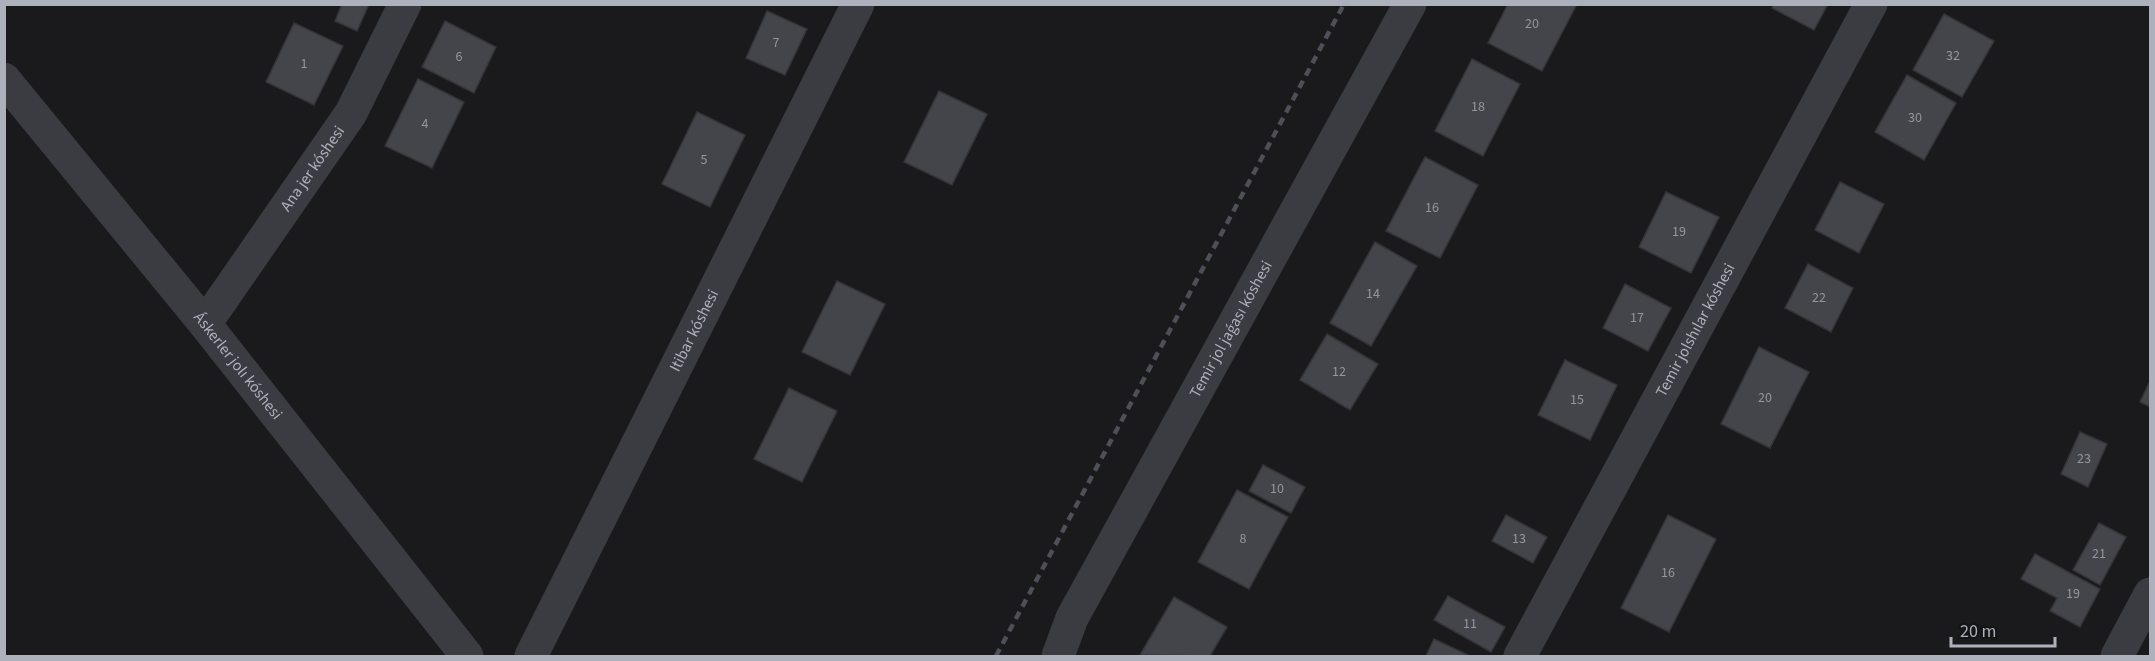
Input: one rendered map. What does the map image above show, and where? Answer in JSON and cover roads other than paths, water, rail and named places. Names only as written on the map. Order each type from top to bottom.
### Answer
[{"type":"street","name":"Ana jer kóshesi","points":[[205,324],[351,113],[405,4]]},
{"type":"street","name":"Itibar kóshesi","points":[[531,657],[858,4]]},
{"type":"street","name":"Temir jol jaǵası kóshesi","points":[[1058,657],[1072,618],[1410,4]]},
{"type":"street","name":"Temir jolshılar kóshesi","points":[[1520,657],[1871,4]]},
{"type":"street","name":"Áskerler jolı kóshesi","points":[[4,79],[205,324],[467,657]]},
{"type":"street","points":[[2117,657],[2151,594]]},
{"type":"railway","points":[[996,656],[1344,4]]}]
